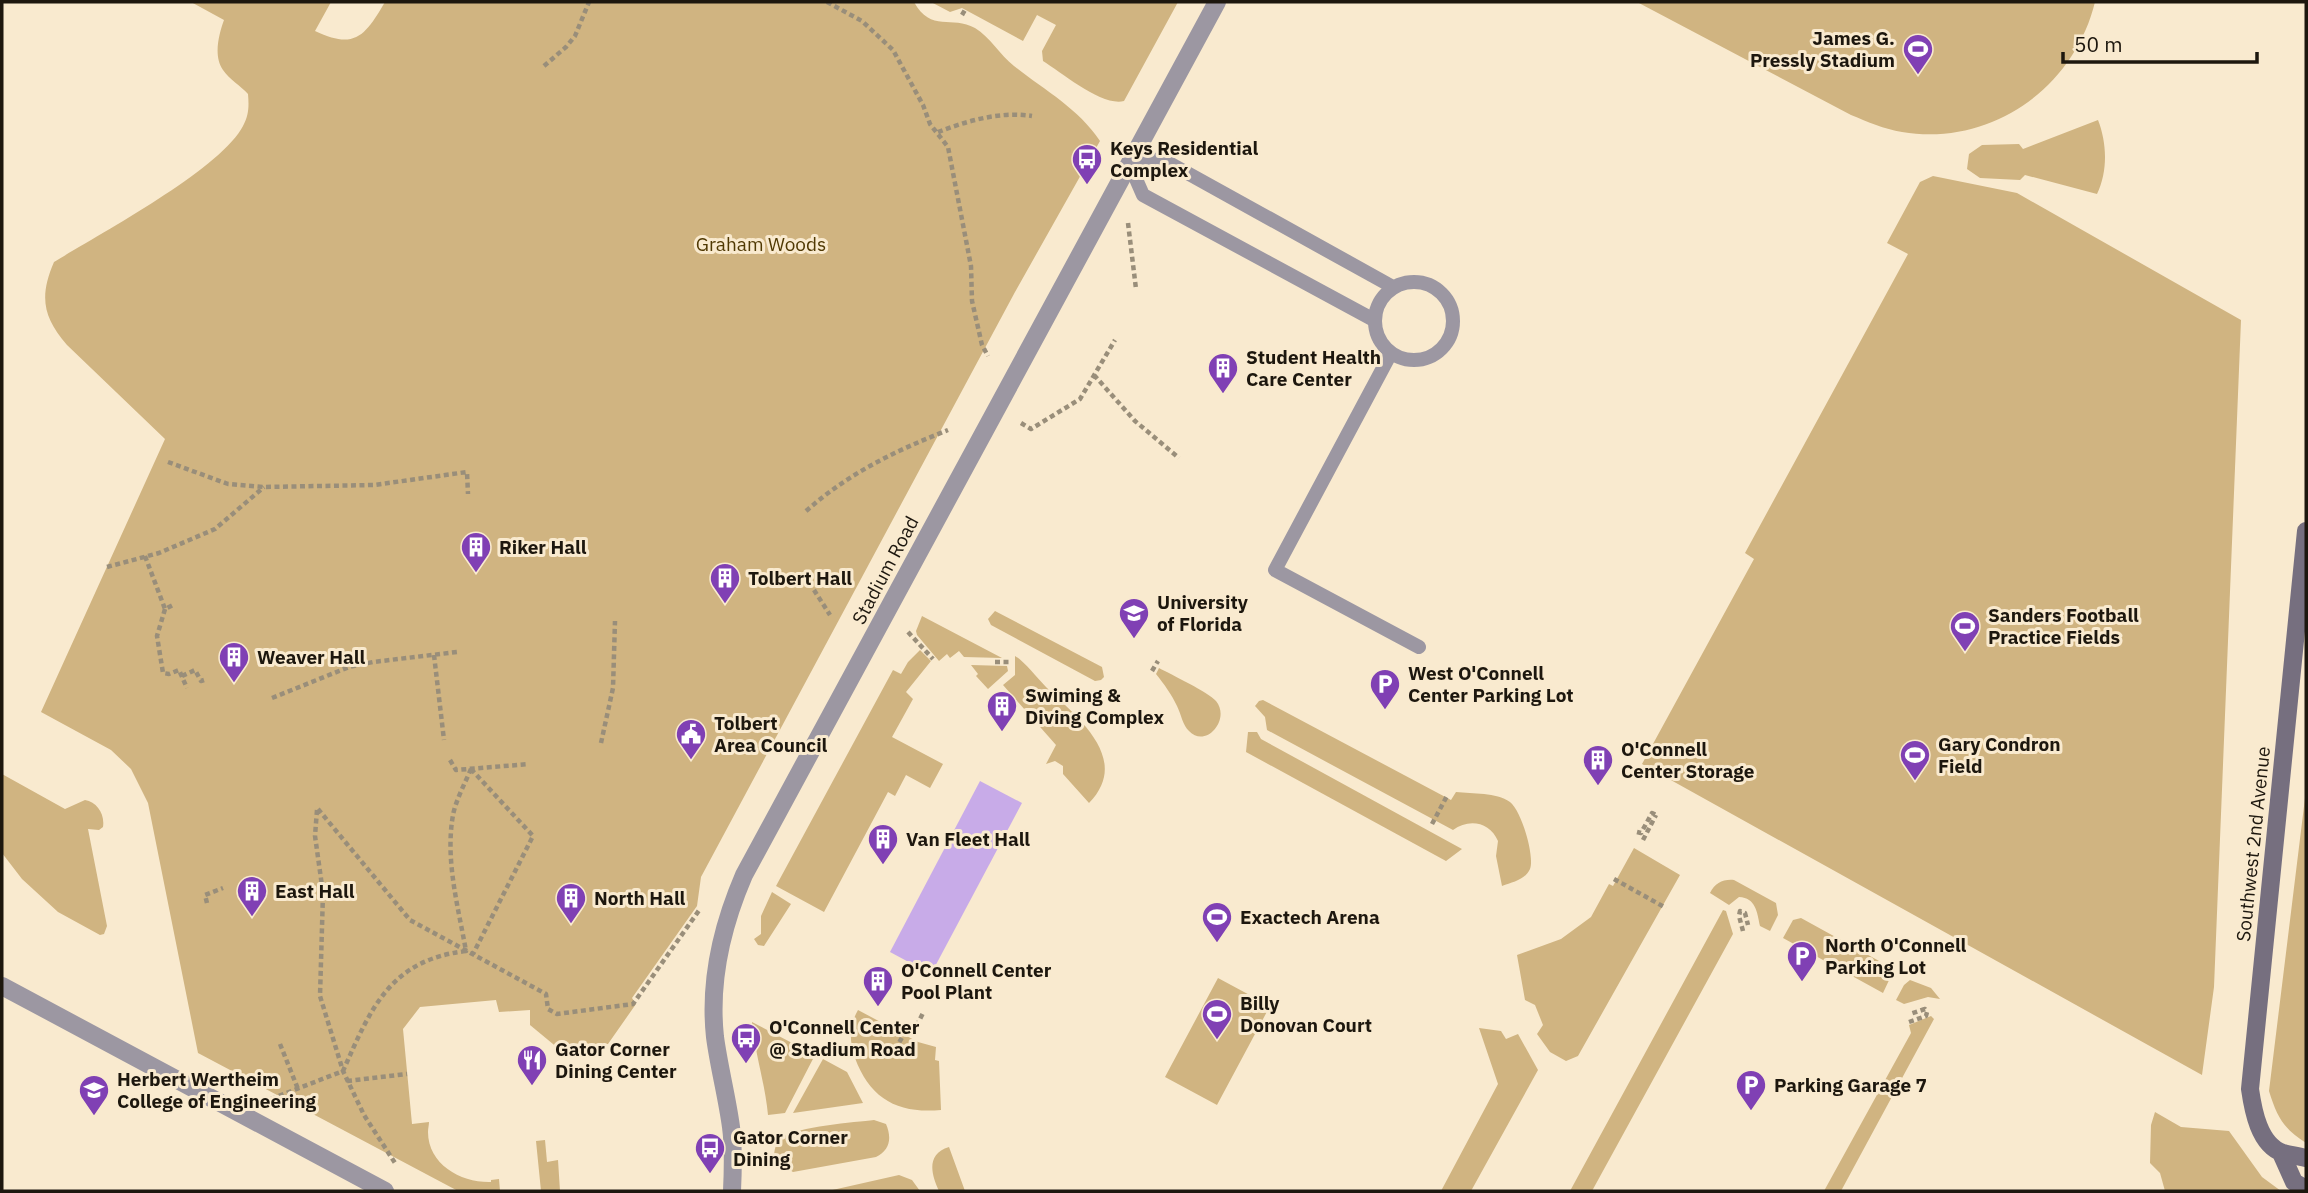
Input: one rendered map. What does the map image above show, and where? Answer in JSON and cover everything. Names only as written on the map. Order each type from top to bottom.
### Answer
[{"type":"main road","name":"Southwest 2nd Avenue","points":[[2306,531],[2251,1076],[2252,1101],[2261,1131],[2281,1153],[2294,1182],[2306,1189]]},
{"type":"main road","points":[[2281,1153],[2306,1158]]},
{"type":"street","name":"Stadium Road","points":[[732,1191],[734,1157],[714,1019],[717,965],[733,900],[750,863],[1217,2]]},
{"type":"street","points":[[2,986],[385,1191]]},
{"type":"lane","points":[[1374,320],[1143,195],[1129,163],[1162,159],[1393,287]]},
{"type":"lane","points":[[1418,282],[1430,285],[1449,303],[1453,316],[1448,341],[1428,358],[1402,359],[1382,344],[1376,332],[1374,320],[1377,307],[1383,296],[1393,287],[1418,282]]},
{"type":"lane","points":[[1391,353],[1275,570],[1419,647]]},
{"type":"path","points":[[544,66],[575,36],[589,2]]},
{"type":"path","points":[[827,2],[862,21],[893,50],[923,105],[930,124],[948,147],[971,267],[972,301],[982,345],[988,356]]},
{"type":"path","points":[[938,132],[960,124],[1011,113],[1032,116]]},
{"type":"path","points":[[1128,223],[1136,289]]},
{"type":"path","points":[[1021,423],[1031,429],[1080,400],[1115,340]]},
{"type":"path","points":[[1094,375],[1135,421],[1179,458]]},
{"type":"path","points":[[806,511],[832,488],[892,453],[948,430]]},
{"type":"path","points":[[168,462],[228,484],[264,487],[374,485],[467,472],[468,494]]},
{"type":"path","points":[[107,567],[159,553],[215,529],[264,487]]},
{"type":"path","points":[[145,556],[165,608],[157,636],[163,670],[169,674],[179,670],[187,688]]},
{"type":"path","points":[[814,590],[830,615]]},
{"type":"path","points":[[165,608],[173,605]]},
{"type":"path","points":[[601,743],[613,688],[615,621]]},
{"type":"path","points":[[908,632],[933,659]]},
{"type":"path","points":[[272,698],[349,667],[457,652]]},
{"type":"path","points":[[434,655],[444,740]]},
{"type":"path","points":[[1152,671],[1158,661]]},
{"type":"path","points":[[995,662],[1012,662]]},
{"type":"path","points":[[182,676],[195,670],[201,681],[204,680]]},
{"type":"path","points":[[450,760],[456,770],[529,764]]},
{"type":"path","points":[[466,951],[450,847],[453,813],[471,769]]},
{"type":"path","points":[[471,769],[533,836],[473,954]]},
{"type":"path","points":[[1432,824],[1448,794]]},
{"type":"path","points":[[395,1163],[364,1115],[342,1071],[320,996],[323,893],[315,836],[318,809],[410,920],[546,994],[548,1009],[556,1014],[633,1004],[700,909]]},
{"type":"path","points":[[1637,832],[1641,833],[1652,813],[1656,816],[1643,840]]},
{"type":"path","points":[[1614,879],[1666,908]]},
{"type":"path","points":[[207,903],[205,895],[223,888]]},
{"type":"path","points":[[1743,931],[1740,911],[1745,913],[1748,925]]},
{"type":"path","points":[[271,1100],[342,1071],[370,1014],[397,978],[421,962],[446,953],[466,951]]},
{"type":"path","points":[[1909,1022],[1926,1016],[1927,1012],[1925,1009],[1910,1014]]},
{"type":"path","points":[[891,1057],[909,1025],[918,1023],[923,1013]]},
{"type":"path","points":[[281,1044],[298,1089]]},
{"type":"path","points":[[347,1081],[407,1074]]},
{"type":"green space","name":"Graham Woods","points":[[191,2],[331,2],[315,31],[329,37],[349,39],[365,31],[385,2],[914,2],[927,17],[975,28],[1014,66],[1071,109],[1100,141],[1015,292],[701,877],[697,906],[632,998],[636,1004],[608,1044],[559,1049],[530,1025],[530,1010],[499,1012],[496,1000],[420,1007],[403,1029],[412,1124],[429,1122],[428,1132],[434,1154],[449,1170],[480,1181],[491,1182],[499,1179],[500,1191],[458,1191],[198,1053],[148,803],[131,769],[111,750],[41,712],[165,439],[59,335],[48,316],[46,286],[54,262],[185,181],[210,162],[243,126],[248,110],[248,94],[226,73],[218,58],[219,38],[224,20]]},
{"type":"green space","points":[[931,2],[1178,2],[1124,101],[1115,101],[1094,94],[1043,61],[1042,51],[1056,25],[1037,15],[1023,41],[962,8],[950,12]]},
{"type":"green space","name":"James G. Pressly Stadium","points":[[1637,2],[2095,2],[2084,33],[2068,61],[2048,85],[2024,105],[1997,120],[1967,130],[1935,134],[1895,131],[1851,115]]},
{"type":"green space","points":[[2098,120],[2105,157],[2097,194],[2025,175],[2020,180],[1980,178],[1967,169],[1969,154],[1982,145],[2019,144],[2023,149]]},
{"type":"green space","name":"Sanders Football Practice Fields","points":[[1933,176],[2017,193],[2241,320],[2214,987],[2202,1075],[1642,764],[1754,559],[1745,553],[1908,254],[1887,243],[1920,182]]},
{"type":"green space","points":[[995,611],[1102,667],[1104,677],[1095,681],[991,625],[988,619]]},
{"type":"green space","points":[[922,616],[1002,658],[964,657],[959,651],[950,658],[947,654],[939,661],[917,635]]},
{"type":"green space","points":[[920,650],[931,661],[906,692],[913,699],[892,737],[943,764],[930,788],[906,775],[895,796],[888,792],[824,912],[776,886],[893,670],[901,674]]},
{"type":"green space","points":[[1015,656],[1085,725],[1095,740],[1105,771],[1101,787],[1089,803],[1063,774],[1063,766],[1055,761],[1046,764],[1056,745],[1003,685],[1015,675]]},
{"type":"green space","points":[[971,665],[1007,666],[1008,671],[988,689],[976,676],[978,674]]},
{"type":"green space","points":[[1159,668],[1198,688],[1216,701],[1220,716],[1214,730],[1209,734],[1196,736],[1187,729],[1173,698],[1156,674]]},
{"type":"green space","points":[[1263,700],[1451,800],[1456,792],[1491,795],[1510,802],[1518,814],[1529,844],[1531,863],[1528,873],[1502,886],[1496,856],[1498,841],[1490,830],[1472,823],[1453,830],[1267,730],[1265,717],[1255,706]]},
{"type":"green space","points":[[1248,732],[1257,732],[1261,739],[1462,849],[1446,861],[1246,752]]},
{"type":"green space","points":[[2,774],[65,809],[85,800],[99,809],[103,827],[99,830],[88,829],[107,926],[104,934],[100,935],[58,912],[22,879],[2,853]]},
{"type":"green space","points":[[2306,790],[2306,1143],[2282,1121],[2269,1091]]},
{"type":"green space","points":[[1634,848],[1680,875],[1578,1056],[1566,1061],[1550,1052],[1537,1034],[1543,1025],[1535,1005],[1525,1000],[1517,955],[1561,939],[1591,917],[1609,884],[1613,886]]},
{"type":"green space","points":[[1734,880],[1776,903],[1778,915],[1770,931],[1760,926],[1755,907],[1749,900],[1739,897],[1729,905],[1710,893],[1720,882]]},
{"type":"green space","points":[[772,892],[791,904],[764,946],[758,945],[754,939],[761,934],[761,916]]},
{"type":"green space","points":[[1723,910],[1726,911],[1733,934],[1592,1191],[1570,1191]]},
{"type":"green space","points":[[1801,918],[1890,967],[1891,976],[1883,993],[1783,938],[1793,920]]},
{"type":"green space","name":"Billy Donovan Court","points":[[1218,978],[1270,1006],[1217,1105],[1165,1077]]},
{"type":"green space","points":[[1910,980],[1931,988],[1940,999],[1928,997],[1904,1004],[1896,1000]]},
{"type":"green space","points":[[858,1010],[918,1042],[936,1047],[941,1110],[926,1111],[899,1106],[877,1094],[861,1072],[852,1045],[852,1027]]},
{"type":"green space","points":[[1931,1016],[1934,1019],[1841,1191],[1824,1191],[1911,1033],[1909,1025]]},
{"type":"green space","points":[[752,1022],[815,1055],[785,1113],[768,1115]]},
{"type":"green space","points":[[1479,1028],[1501,1031],[1506,1039],[1518,1034],[1538,1070],[1471,1191],[1441,1191],[1498,1084]]},
{"type":"green space","points":[[823,1059],[847,1072],[863,1103],[793,1113]]},
{"type":"green space","points":[[2155,1112],[2181,1127],[2229,1131],[2262,1177],[2281,1191],[2165,1191],[2160,1173],[2150,1163],[2151,1125]]},
{"type":"green space","points":[[874,1120],[886,1124],[889,1134],[887,1147],[876,1157],[793,1172],[775,1161],[776,1145],[790,1133]]},
{"type":"green space","points":[[545,1140],[547,1162],[558,1160],[560,1191],[541,1191],[536,1141]]},
{"type":"green space","points":[[949,1147],[965,1191],[939,1191],[936,1185],[932,1165],[937,1154]]},
{"type":"green space","points":[[899,1175],[912,1180],[920,1191],[828,1191]]},
{"type":"shaded area","points":[[980,781],[1022,803],[931,974],[890,952]]},
{"type":"place","name":"James G. Pressly Stadium","points":[[1918,76]]},
{"type":"place","name":"Keys Residential Complex","points":[[1087,186]]},
{"type":"place","name":"Student Health Care Center","points":[[1223,395]]},
{"type":"place","name":"Riker Hall","points":[[476,574]]},
{"type":"place","name":"Tolbert Hall","points":[[725,605]]},
{"type":"place","name":"University of Florida","points":[[1134,640]]},
{"type":"place","name":"Sanders Football Practice Fields","points":[[1965,653]]},
{"type":"place","name":"Weaver Hall","points":[[234,684]]},
{"type":"place","name":"West O'Connell Center Parking Lot","points":[[1385,711]]},
{"type":"place","name":"Swiming & Diving Complex","points":[[1002,733]]},
{"type":"place","name":"Tolbert Area Council","points":[[691,761]]},
{"type":"place","name":"Gary Condron Field","points":[[1915,782]]},
{"type":"place","name":"O'Connell Center Storage","points":[[1598,787]]},
{"type":"place","name":"Van Fleet Hall","points":[[883,866]]},
{"type":"place","name":"East Hall","points":[[252,918]]},
{"type":"place","name":"North Hall","points":[[571,925]]},
{"type":"place","name":"Exactech Arena","points":[[1217,944]]},
{"type":"place","name":"North O'Connell Parking Lot","points":[[1802,983]]},
{"type":"place","name":"O'Connell Center Pool Plant","points":[[878,1008]]},
{"type":"place","name":"Billy Donovan Court","points":[[1217,1041]]},
{"type":"place","name":"O'Connell Center @ Stadium Road","points":[[746,1065]]},
{"type":"place","name":"Gator Corner Dining Center","points":[[532,1087]]},
{"type":"place","name":"Parking Garage 7","points":[[1751,1112]]},
{"type":"place","name":"Herbert Wertheim College of Engineering","points":[[94,1117]]},
{"type":"place","name":"Gator Corner Dining","points":[[710,1175]]}]
